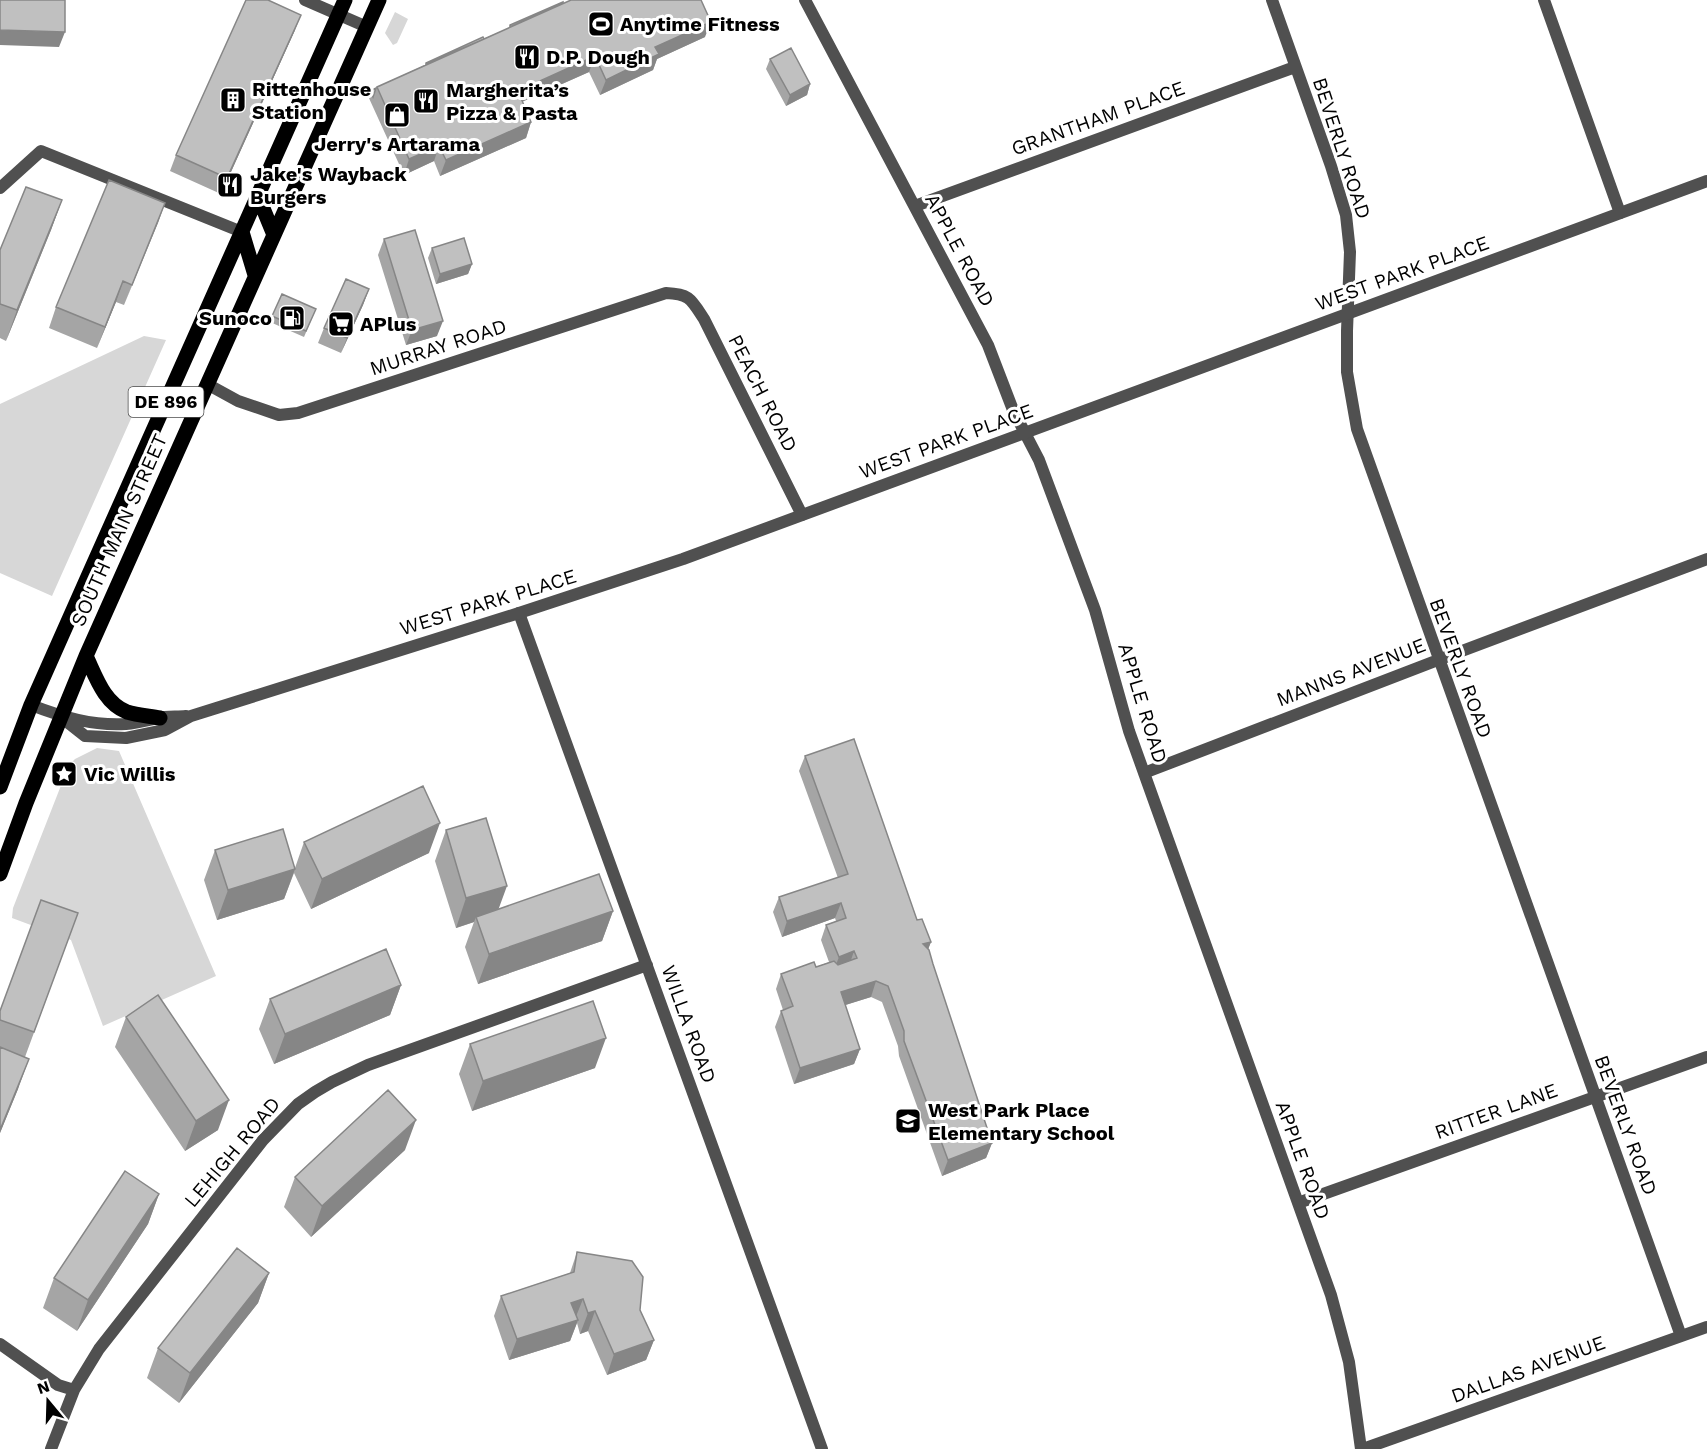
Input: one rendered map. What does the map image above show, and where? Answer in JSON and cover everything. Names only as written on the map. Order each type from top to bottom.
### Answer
[{"type":"main road","name":"SOUTH MAIN STREET","points":[[61,717],[255,275],[379,0]]},
{"type":"main road","name":"SOUTH MAIN STREET","points":[[31,705],[342,7]]},
{"type":"main road","points":[[258,196],[274,235]]},
{"type":"main road","points":[[242,232],[255,275]]},
{"type":"main road","points":[[86,657],[105,694],[114,704],[128,712],[160,718]]},
{"type":"main road","name":"DE 896","points":[[0,787],[31,705]]},
{"type":"main road","name":"DE 896","points":[[0,874],[61,717]]},
{"type":"street","points":[[305,0],[342,7],[367,27]]},
{"type":"street","name":"APPLE ROAD","points":[[805,0],[988,345],[1013,410],[1039,460],[1095,610],[1113,679],[1144,773],[1298,1203],[1342,1333],[1349,1362],[1362,1449]]},
{"type":"street","name":"BEVERLY ROAD","points":[[1272,0],[1346,215],[1350,252],[1347,372],[1356,429],[1681,1336]]},
{"type":"street","points":[[1544,0],[1620,213]]},
{"type":"street","name":"GRANTHAM PLACE","points":[[915,206],[1295,67]]},
{"type":"street","points":[[0,188],[41,151],[242,232]]},
{"type":"street","name":"WEST PARK PLACE","points":[[61,717],[85,736],[126,738],[165,730],[190,716],[673,563],[1707,180]]},
{"type":"street","name":"MURRAY ROAD","points":[[207,384],[238,401],[279,415],[298,413],[666,293],[683,294]]},
{"type":"street","name":"PEACH ROAD","points":[[683,294],[691,299],[704,319],[802,515]]},
{"type":"street","name":"MANNS AVENUE","points":[[1144,773],[1707,560]]},
{"type":"street","name":"WILLA ROAD","points":[[519,613],[822,1449]]},
{"type":"street","name":"WEST PARK PLACE","points":[[31,705],[61,717],[98,723],[124,724],[190,716]]},
{"type":"street","name":"LEHIGH ROAD","points":[[51,1449],[74,1390],[105,1341],[263,1140],[298,1104],[332,1082],[368,1065],[647,965]]},
{"type":"street","name":"RITTER LANE","points":[[1298,1203],[1707,1057]]},
{"type":"street","name":"DALLAS AVENUE","points":[[1362,1449],[1707,1327]]},
{"type":"street","points":[[0,1344],[58,1385],[74,1390]]},
{"type":"shaded area","points":[[395,12],[408,19],[397,43],[393,45],[385,33]]},
{"type":"shaded area","points":[[144,336],[166,340],[52,596],[0,573],[0,404]]},
{"type":"shaded area","points":[[97,748],[119,751],[216,976],[103,1026],[71,940],[12,918],[13,908],[69,765],[75,759]]},
{"type":"building","points":[[0,0],[65,0],[65,32],[0,30]]},
{"type":"building","name":"Rittenhouse Station","points":[[246,0],[268,0],[301,15],[227,178],[176,155]]},
{"type":"building","points":[[571,0],[701,0],[711,22],[655,47],[659,54],[606,80],[595,56],[518,91],[531,122],[446,160],[439,146],[409,159],[377,87]]},
{"type":"building","points":[[563,3],[510,27],[510,25]]},
{"type":"building","points":[[483,37],[484,39],[426,64],[426,63]]},
{"type":"building","points":[[791,48],[810,84],[790,95],[770,59]]},
{"type":"building","points":[[109,180],[165,203],[132,285],[123,281],[105,327],[56,307]]},
{"type":"building","points":[[26,187],[62,200],[17,310],[0,304],[0,250]]},
{"type":"building","points":[[415,230],[443,321],[412,330],[384,239]]},
{"type":"building","points":[[464,238],[472,264],[440,274],[432,248]]},
{"type":"building","name":"APlus","points":[[346,279],[369,289],[347,338],[324,328]]},
{"type":"building","name":"Sunoco","points":[[282,294],[316,309],[306,331],[272,316]]},
{"type":"building","name":"West Park Place Elementary School","points":[[854,739],[917,920],[922,919],[931,942],[923,944],[929,950],[992,1143],[948,1160],[904,1041],[904,1031],[888,986],[876,981],[841,992],[860,1049],[800,1068],[781,1011],[793,1006],[781,974],[814,962],[816,967],[834,961],[838,965],[857,958],[854,951],[839,957],[826,925],[846,918],[841,903],[787,921],[779,897],[848,874],[805,756]]},
{"type":"building","points":[[423,786],[440,823],[322,879],[304,842]]},
{"type":"building","points":[[486,818],[507,886],[466,898],[446,830]]},
{"type":"building","points":[[283,829],[295,869],[228,890],[215,850]]},
{"type":"building","points":[[599,874],[613,911],[489,954],[476,917]]},
{"type":"building","points":[[41,900],[78,913],[34,1032],[0,1020],[0,1011]]},
{"type":"building","points":[[386,949],[401,985],[285,1034],[270,999]]},
{"type":"building","points":[[158,995],[229,1100],[196,1121],[126,1017]]},
{"type":"building","points":[[593,1001],[606,1038],[483,1081],[470,1044]]},
{"type":"building","points":[[0,1047],[29,1059],[0,1130]]},
{"type":"building","points":[[388,1090],[416,1120],[322,1206],[295,1177]]},
{"type":"building","points":[[125,1171],[159,1194],[88,1300],[54,1278]]},
{"type":"building","points":[[237,1248],[269,1273],[190,1373],[158,1348]]},
{"type":"building","points":[[577,1252],[632,1261],[643,1277],[640,1310],[654,1340],[614,1354],[595,1311],[588,1313],[583,1299],[571,1303],[578,1320],[517,1339],[501,1296],[574,1272]]},
{"type":"place","name":"Anytime Fitness","points":[[601,24]]},
{"type":"place","name":"D.P. Dough","points":[[527,57]]},
{"type":"place","name":"Rittenhouse Station","points":[[233,100]]},
{"type":"place","name":"Margherita’s Pizza & Pasta","points":[[426,101]]},
{"type":"place","name":"Jerry's Artarama","points":[[397,115]]},
{"type":"place","name":"Jake's Wayback Burgers","points":[[230,185]]},
{"type":"place","name":"Sunoco","points":[[292,318]]},
{"type":"place","name":"APlus","points":[[341,324]]},
{"type":"place","name":"Vic Willis","points":[[64,774]]},
{"type":"place","name":"West Park Place Elementary School","points":[[908,1121]]}]
